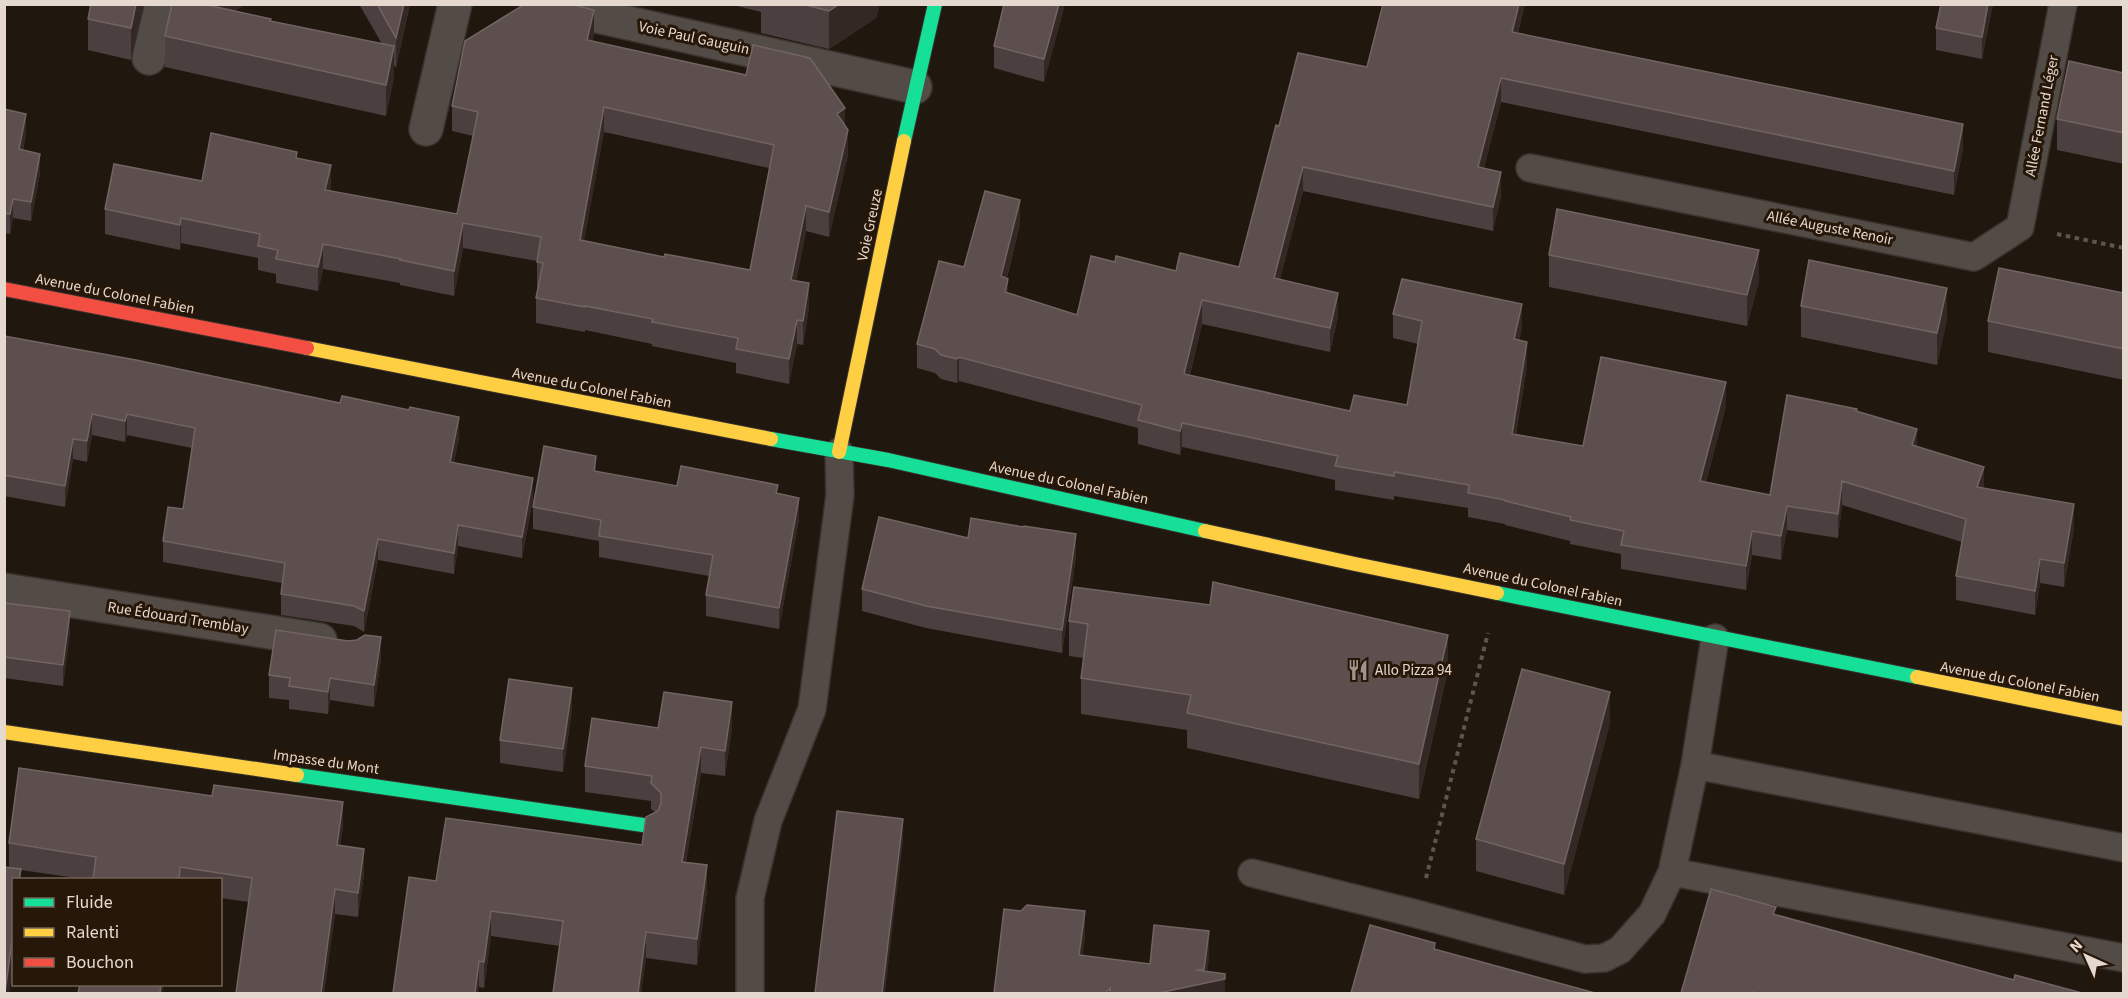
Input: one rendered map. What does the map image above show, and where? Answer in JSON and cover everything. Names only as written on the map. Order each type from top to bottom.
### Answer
[{"type":"street","points":[[149,58],[162,4]]},
{"type":"street","points":[[426,129],[455,4]]},
{"type":"street","name":"Voie Paul Gauguin","points":[[543,4],[915,87]]},
{"type":"street","name":"Voie Greuze","points":[[839,452],[915,87],[935,4]]},
{"type":"street","name":"Avenue du Colonel Fabien","points":[[4,290],[888,460],[1355,564],[2124,719]]},
{"type":"street","name":"Rue Édouard Tremblay","points":[[4,590],[351,645]]},
{"type":"street","name":"Impasse du Mont","points":[[4,732],[643,825]]},
{"type":"lane","name":"Allée Fernand Léger","points":[[2020,227],[2063,4]]},
{"type":"lane","name":"Allée Auguste Renoir","points":[[1530,168],[1974,257],[2020,227]]},
{"type":"lane","points":[[750,993],[750,898],[768,821],[812,710],[840,495],[839,452]]},
{"type":"lane","points":[[1252,873],[1585,959],[1604,958],[1620,950],[1652,914],[1672,872],[1695,765],[1715,638]]},
{"type":"lane","points":[[1695,765],[2124,848]]},
{"type":"lane","points":[[1672,872],[2124,958]]},
{"type":"path","points":[[2020,227],[2124,248]]},
{"type":"path","points":[[1417,914],[1498,593]]},
{"type":"building","points":[[91,4],[136,4],[131,28],[88,19]]},
{"type":"building","points":[[172,4],[203,4],[271,19],[270,21],[394,46],[386,85],[165,36]]},
{"type":"building","points":[[377,4],[404,4],[396,38]]},
{"type":"building","points":[[525,4],[570,4],[594,10],[587,40],[746,75],[753,45],[810,58],[845,108],[837,114],[848,130],[829,212],[806,206],[791,280],[809,283],[803,321],[797,320],[789,359],[736,349],[738,338],[652,322],[653,319],[536,298],[543,263],[537,262],[541,237],[463,223],[454,271],[323,244],[318,267],[276,259],[278,250],[258,246],[260,234],[181,218],[180,225],[105,209],[114,164],[202,181],[211,133],[297,152],[296,158],[331,165],[325,190],[457,214],[478,112],[452,106],[465,41]],"holes":[[[604,107],[774,145],[750,270],[665,254],[664,257],[580,240]]]},
{"type":"building","points":[[802,4],[839,4],[829,11]]},
{"type":"building","points":[[1004,4],[1059,4],[1044,59],[994,46]]},
{"type":"building","points":[[1383,4],[1519,4],[1512,32],[1963,124],[1954,171],[1501,78],[1478,167],[1501,172],[1493,207],[1303,167],[1274,278],[1338,293],[1330,328],[1202,300],[1184,374],[1350,411],[1354,395],[1407,405],[1422,321],[1393,314],[1402,279],[1522,304],[1514,339],[1527,342],[1512,434],[1583,446],[1601,357],[1726,382],[1700,481],[1770,495],[1787,395],[1857,409],[1856,411],[1917,429],[1912,445],[1984,467],[1977,487],[2074,504],[2064,563],[2040,559],[2035,591],[1956,576],[1966,519],[1842,481],[1838,514],[1787,506],[1781,536],[1752,531],[1746,566],[1621,545],[1624,531],[1570,520],[1571,517],[1468,493],[1469,485],[1394,472],[1394,476],[1335,466],[1338,456],[1182,423],[1180,431],[1138,420],[1142,405],[959,357],[957,359],[941,355],[935,349],[917,344],[939,261],[964,267],[985,191],[1020,200],[1001,276],[1008,279],[1005,292],[1077,315],[1091,256],[1115,262],[1116,256],[1176,271],[1180,253],[1239,267],[1276,125],[1279,126],[1298,53],[1367,67]]},
{"type":"building","points":[[1941,4],[1988,4],[1982,37],[1936,28]]},
{"type":"building","points":[[2069,61],[2124,73],[2124,133],[2057,119]]},
{"type":"building","points":[[4,109],[26,114],[19,149],[40,154],[31,202],[13,199],[10,214],[4,213]]},
{"type":"building","points":[[1557,209],[1759,250],[1747,295],[1549,255]]},
{"type":"building","points":[[1809,260],[1947,288],[1937,333],[1801,306]]},
{"type":"building","points":[[1999,268],[2124,293],[2124,349],[1988,321]]},
{"type":"building","points":[[4,336],[136,360],[340,403],[342,396],[409,410],[410,407],[459,417],[450,462],[533,478],[522,537],[458,525],[454,553],[378,539],[364,611],[354,606],[281,594],[285,563],[163,541],[168,507],[183,509],[195,428],[127,414],[125,421],[92,414],[87,441],[73,439],[65,486],[4,475]]},
{"type":"building","points":[[544,446],[596,456],[594,471],[677,486],[681,466],[778,485],[776,493],[799,498],[779,608],[706,595],[713,555],[599,536],[601,520],[533,507]]},
{"type":"building","points":[[879,517],[968,538],[971,518],[1076,534],[1062,630],[926,606],[862,589]]},
{"type":"building","points":[[1213,582],[1448,635],[1419,764],[1187,713],[1191,695],[1081,678],[1088,624],[1069,621],[1074,587],[1210,605]]},
{"type":"building","points":[[4,603],[70,611],[63,665],[4,657]]},
{"type":"building","points":[[276,630],[348,641],[357,640],[365,635],[381,637],[374,685],[330,678],[328,692],[289,686],[290,678],[269,675]]},
{"type":"building","points":[[1522,669],[1610,692],[1564,864],[1476,839]]},
{"type":"building","points":[[509,679],[572,688],[563,749],[500,740]]},
{"type":"building","points":[[664,692],[732,702],[725,751],[701,747],[682,862],[707,865],[697,939],[646,932],[638,993],[553,993],[563,921],[491,911],[484,962],[479,961],[475,993],[393,993],[409,877],[436,881],[446,818],[642,845],[646,817],[658,811],[661,803],[661,793],[651,783],[652,776],[585,766],[592,718],[658,728]]},
{"type":"building","points":[[19,768],[212,796],[214,785],[343,802],[337,845],[364,849],[358,893],[335,889],[321,993],[236,993],[252,878],[180,867],[179,878],[93,878],[96,857],[9,843]]},
{"type":"building","points":[[837,811],[903,819],[882,993],[815,993]]},
{"type":"building","points":[[4,867],[21,869],[19,878],[12,878],[12,941],[5,993]]},
{"type":"building","points":[[1711,889],[1776,907],[1773,914],[2014,980],[2015,975],[2082,993],[1681,993]]},
{"type":"building","points":[[1027,905],[1085,911],[1079,955],[1150,964],[1154,925],[1209,931],[1204,970],[1196,970],[1225,974],[1225,979],[1159,993],[1110,993],[1110,988],[1106,993],[994,993],[1004,909],[1021,911]]},
{"type":"building","points":[[1370,925],[1435,943],[1434,949],[1595,993],[1351,993]]},
{"type":"building","points":[[80,986],[161,986],[160,993],[78,993]]},
{"type":"traffic: fast","points":[[904,141],[935,4]]},
{"type":"traffic: fast","points":[[771,439],[888,460],[1205,531]]},
{"type":"traffic: fast","points":[[1497,593],[1917,677]]},
{"type":"traffic: fast","points":[[297,775],[643,825]]},
{"type":"traffic: slow","points":[[839,452],[904,141]]},
{"type":"traffic: slow","points":[[307,348],[771,439]]},
{"type":"traffic: slow","points":[[1205,531],[1497,593]]},
{"type":"traffic: slow","points":[[1917,677],[2124,719]]},
{"type":"traffic: slow","points":[[4,732],[297,775]]},
{"type":"traffic: jam","points":[[4,289],[307,348]]},
{"type":"place","name":"Allo Pizza 94","points":[[1358,670]]}]
